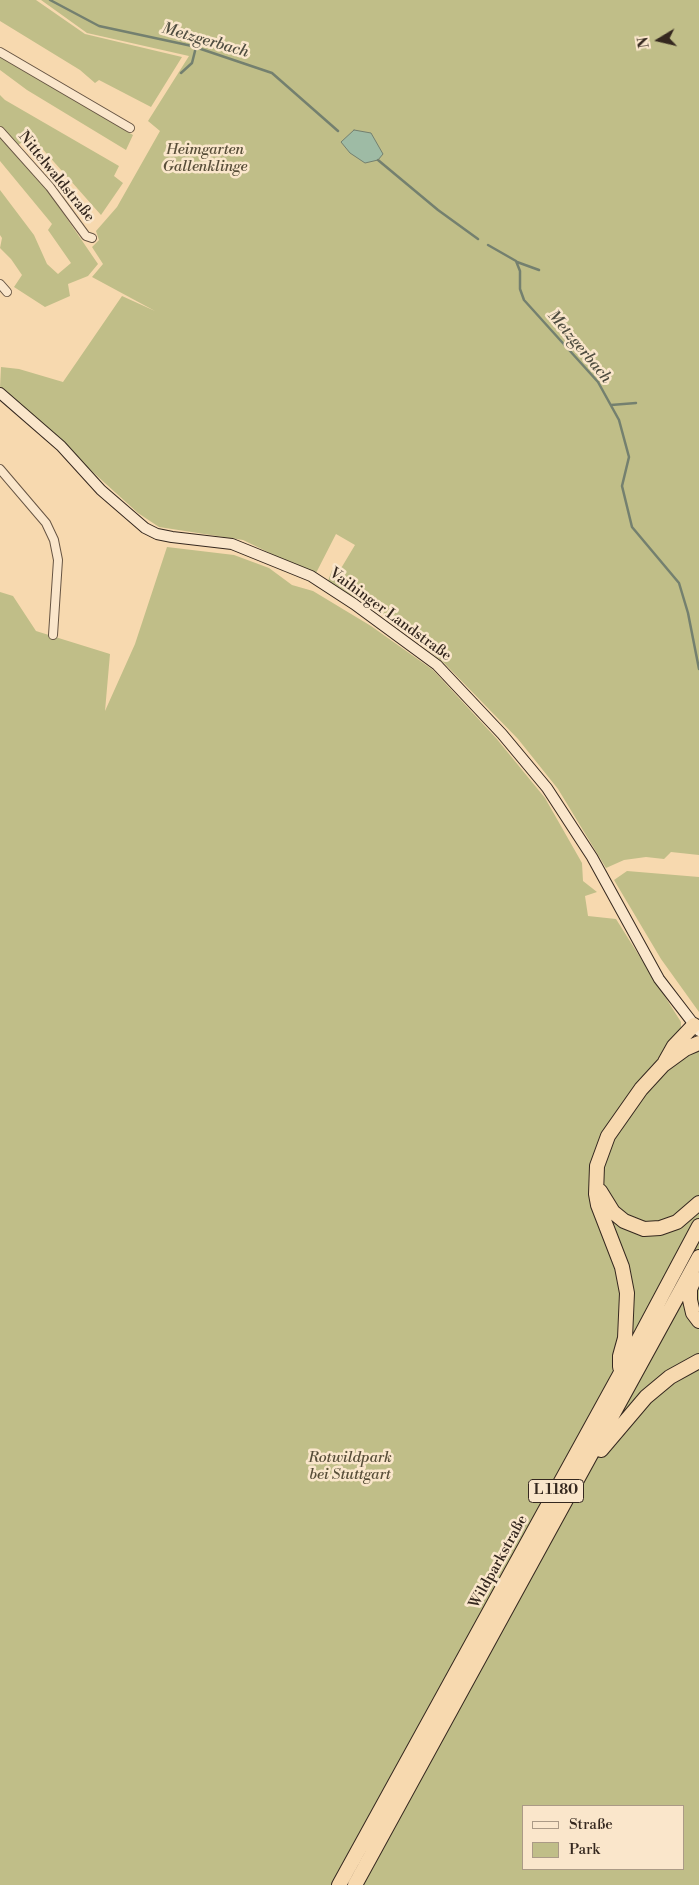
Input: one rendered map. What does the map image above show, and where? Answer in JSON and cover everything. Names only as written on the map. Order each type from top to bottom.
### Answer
[{"type":"highway","name":"L 1180","points":[[619,1376],[620,1356],[626,1338],[627,1293],[622,1268],[598,1205],[595,1179],[600,1155],[608,1136],[631,1103],[663,1065],[674,1046],[696,1028]]},
{"type":"highway","name":"L 1180","points":[[663,1065],[685,1049],[699,1043]]},
{"type":"highway","points":[[595,1179],[602,1197],[614,1212],[624,1221],[644,1228],[660,1228],[677,1222],[699,1203]]},
{"type":"highway","name":"Wildparkstraße","points":[[339,1885],[619,1376],[699,1226]]},
{"type":"highway","name":"Wildparkstraße","points":[[356,1885],[699,1257]]},
{"type":"highway","points":[[699,1269],[690,1295],[693,1313],[699,1321]]},
{"type":"highway","name":"L 1180","points":[[583,1470],[646,1397],[670,1377],[699,1361]]},
{"type":"street","points":[[0,52],[130,128]]},
{"type":"street","name":"Nittelwaldstraße","points":[[0,131],[50,187],[86,236],[92,238]]},
{"type":"street","points":[[0,284],[7,292]]},
{"type":"street","name":"Vaihinger Landstraße","points":[[0,393],[61,446],[101,490],[145,528],[157,534],[172,537],[232,544],[311,576],[354,604],[437,665],[512,746],[547,788],[592,857],[659,978],[696,1028]]},
{"type":"street","points":[[0,469],[46,523],[54,540],[57,576],[52,635]]},
{"type":"green space","points":[[0,0],[36,0],[85,34],[182,57],[151,107],[99,80],[95,83],[80,70],[0,21]]},
{"type":"green space","name":"Heimgarten Gallenklinge","points":[[41,0],[699,0],[699,855],[671,852],[664,859],[646,857],[624,860],[606,868],[558,789],[518,739],[444,663],[389,618],[328,581],[332,570],[340,570],[355,545],[336,534],[315,575],[243,540],[159,527],[138,513],[0,388],[1,367],[19,369],[63,382],[122,296],[155,311],[92,277],[103,264],[92,247],[99,240],[96,231],[117,207],[160,131],[148,121],[189,56],[87,33]]},
{"type":"green space","points":[[0,55],[133,135],[126,150],[27,90],[0,70]]},
{"type":"green space","points":[[0,95],[5,100],[119,166],[114,176],[123,183],[101,215],[31,136],[18,145],[0,126]]},
{"type":"green space","points":[[0,137],[46,188],[98,264],[88,276],[68,284],[70,296],[45,307],[14,287],[22,275],[11,259],[0,248],[2,238],[0,235],[0,190],[34,235],[47,264],[58,274],[71,263],[48,230],[52,224],[0,161]]},
{"type":"green space","name":"Rotwildpark bei Stuttgart","points":[[167,547],[234,555],[269,568],[292,585],[313,591],[371,626],[433,670],[496,738],[545,798],[582,863],[583,881],[597,892],[585,896],[588,916],[616,919],[681,1022],[681,1030],[657,1064],[643,1076],[632,1091],[694,1052],[699,1052],[699,1885],[0,1885],[0,592],[13,596],[36,631],[110,654],[105,711],[135,644]]},
{"type":"green space","points":[[627,871],[699,877],[699,1012],[661,959],[614,880]]},
{"type":"shaded area","points":[[354,130],[371,133],[383,154],[378,160],[365,163],[350,153],[341,142]]},
{"type":"waterway","name":"Metzgerbach","points":[[50,0],[99,26],[192,46],[272,73],[338,131]]},
{"type":"waterway","points":[[181,73],[192,63],[196,47]]},
{"type":"waterway","name":"Metzgerbach","points":[[378,160],[438,210],[478,239]]},
{"type":"waterway","name":"Metzgerbach","points":[[488,245],[516,261],[520,271],[520,289],[524,300],[598,382],[619,420],[629,457],[622,486],[632,527],[679,583],[688,613],[699,669]]},
{"type":"waterway","points":[[517,262],[539,270]]},
{"type":"waterway","points":[[611,405],[636,403]]}]
